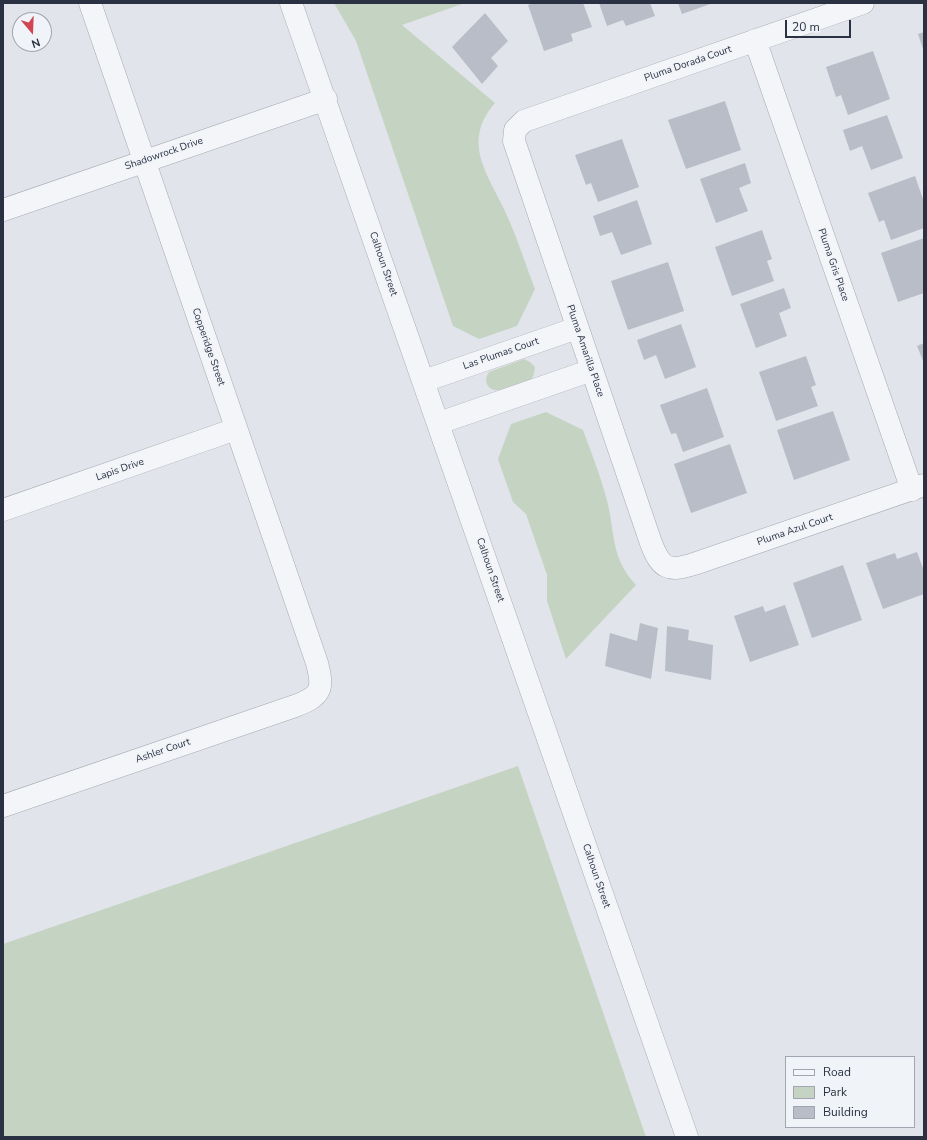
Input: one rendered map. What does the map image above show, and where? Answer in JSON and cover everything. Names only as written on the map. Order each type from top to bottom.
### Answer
[{"type":"street","name":"Copperidge Street","points":[[90,3],[317,663],[321,679],[320,691]]},
{"type":"street","name":"Calhoun Street","points":[[292,3],[687,1137]]},
{"type":"street","name":"Pluma Dorada Court","points":[[516,130],[524,121],[540,115],[863,3]]},
{"type":"street","name":"Pluma Gris Place","points":[[755,40],[918,487]]},
{"type":"street","name":"Shadowrock Drive","points":[[3,210],[326,99]]},
{"type":"street","name":"Pluma Amarilla Place","points":[[516,130],[514,141],[519,158],[577,328],[651,543],[658,559],[666,568]]},
{"type":"street","name":"Las Plumas Court","points":[[424,381],[577,328]]},
{"type":"street","points":[[439,423],[592,370]]},
{"type":"street","name":"Lapis Drive","points":[[3,510],[236,429]]},
{"type":"street","name":"Pluma Azul Court","points":[[666,568],[678,569],[694,564],[918,487]]},
{"type":"street","name":"Ashler Court","points":[[3,806],[295,706],[311,700],[320,691]]},
{"type":"green space","points":[[334,3],[465,3],[402,25],[495,103],[484,118],[479,133],[479,148],[482,162],[513,229],[535,289],[517,326],[479,339],[453,326],[356,41]]},
{"type":"green space","points":[[524,359],[535,367],[531,380],[502,390],[491,389],[488,386],[486,379],[489,372]]},
{"type":"green space","points":[[546,412],[583,430],[604,488],[617,553],[621,564],[636,585],[566,659],[547,601],[547,575],[526,514],[513,502],[498,459],[511,424]]},
{"type":"green space","points":[[518,766],[646,1137],[3,1137],[3,944]]},
{"type":"building","points":[[534,3],[583,3],[592,27],[571,34],[573,41],[544,51],[528,5]]},
{"type":"building","points":[[599,3],[650,3],[655,16],[626,26],[623,20],[607,26]]},
{"type":"building","points":[[678,3],[713,3],[682,14]]},
{"type":"building","points":[[485,13],[508,41],[491,58],[498,66],[482,84],[452,47]]},
{"type":"building","points":[[924,32],[924,52],[918,34]]},
{"type":"building","points":[[873,51],[890,99],[848,115],[841,95],[836,97],[826,67]]},
{"type":"building","points":[[725,101],[741,150],[686,169],[668,120]]},
{"type":"building","points":[[887,115],[903,158],[871,170],[862,146],[850,151],[843,130]]},
{"type":"building","points":[[622,139],[639,187],[598,202],[591,183],[586,185],[575,155]]},
{"type":"building","points":[[745,163],[751,183],[739,188],[748,211],[716,223],[700,179]]},
{"type":"building","points":[[915,176],[924,202],[924,228],[891,240],[884,220],[879,222],[868,193]]},
{"type":"building","points":[[637,200],[652,244],[621,255],[612,232],[600,236],[593,216]]},
{"type":"building","points":[[762,230],[772,259],[767,261],[774,281],[732,296],[715,247]]},
{"type":"building","points":[[924,238],[924,293],[898,302],[881,253]]},
{"type":"building","points":[[668,262],[684,311],[628,330],[611,281]]},
{"type":"building","points":[[784,288],[791,308],[779,313],[787,336],[756,348],[740,304]]},
{"type":"building","points":[[681,324],[696,367],[665,379],[656,355],[644,360],[637,340]]},
{"type":"building","points":[[924,343],[924,363],[917,346]]},
{"type":"building","points":[[806,356],[816,385],[811,387],[818,406],[776,421],[759,372]]},
{"type":"building","points":[[707,388],[724,437],[683,452],[676,433],[671,434],[660,405]]},
{"type":"building","points":[[833,411],[850,460],[794,480],[777,430]]},
{"type":"building","points":[[730,444],[747,493],[691,513],[674,464]]},
{"type":"building","points":[[917,552],[924,571],[924,594],[883,609],[866,563],[895,553],[897,559]]},
{"type":"building","points":[[843,565],[862,620],[812,638],[793,583]]},
{"type":"building","points":[[785,605],[799,645],[750,662],[734,616],[763,606],[765,612]]},
{"type":"building","points":[[640,623],[658,628],[651,679],[605,666],[610,633],[637,641]]},
{"type":"building","points":[[667,626],[689,630],[688,640],[713,645],[711,680],[665,671]]}]
